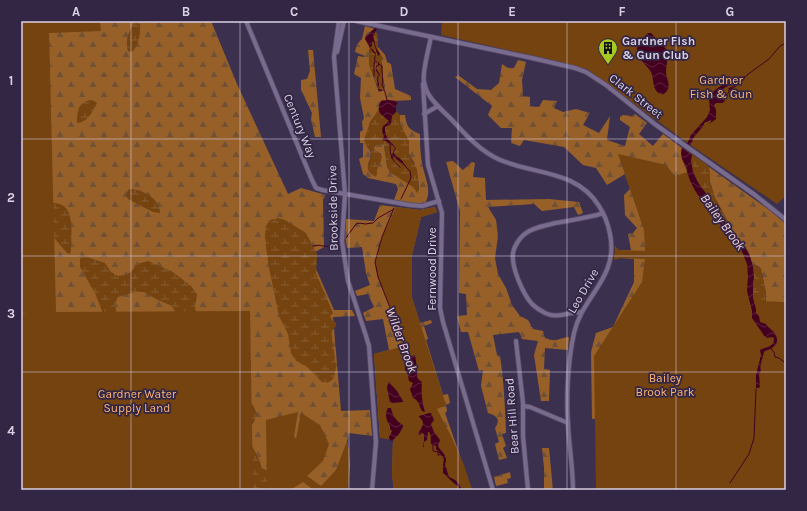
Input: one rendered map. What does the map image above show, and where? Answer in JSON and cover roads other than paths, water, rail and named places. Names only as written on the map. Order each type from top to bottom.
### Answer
[{"type":"street","name":"Century Way","points":[[246,21],[315,187],[322,190],[416,206],[422,206],[439,201]]},
{"type":"street","name":"Brookside Drive","points":[[338,21],[334,50],[345,194],[342,239],[349,286],[367,339],[369,353],[376,442],[372,490]]},
{"type":"street","name":"Brookside Drive","points":[[335,67],[337,48],[344,21]]},
{"type":"street","name":"Clark Street","points":[[356,21],[583,70],[606,84],[656,125],[755,195],[786,220]]},
{"type":"street","points":[[424,80],[431,37]]},
{"type":"street","name":"Leo Drive","points":[[424,80],[430,96],[471,140],[498,159],[570,180],[587,191],[595,200],[603,213],[609,228],[611,242],[610,262],[605,276],[581,312],[576,324],[571,350],[568,390],[568,423],[573,490]]},
{"type":"street","name":"Fernwood Drive","points":[[424,80],[424,114],[428,165],[442,213],[440,308],[493,490]]},
{"type":"street","points":[[424,114],[438,106]]},
{"type":"street","points":[[581,312],[559,316],[551,315],[543,312],[532,304],[515,271],[513,254],[523,235],[530,230],[603,213]]},
{"type":"street","name":"Bear Hill Road","points":[[516,342],[523,406],[523,436],[528,490]]},
{"type":"street","points":[[523,406],[530,407],[568,423]]},
{"type":"water","points":[[375,28],[377,29],[373,36],[376,48],[380,54],[378,56],[373,41],[372,46],[370,47],[376,53],[375,60],[379,63],[376,68],[378,63],[374,60],[375,54],[372,51],[365,39],[366,36]]},
{"type":"water","points":[[648,33],[651,33],[667,50],[668,56],[666,75],[669,87],[663,94],[656,91],[651,72],[637,52],[637,48],[641,40]]},
{"type":"water","points":[[376,68],[380,75],[378,78],[378,89],[384,90],[378,90],[377,77],[379,75]]},
{"type":"water","points":[[748,75],[735,87],[729,90],[729,88],[736,84],[737,81],[725,88],[716,96],[717,98],[725,101],[714,105],[716,110],[716,119],[709,124],[711,120],[704,123],[689,146],[687,144],[691,135],[707,117],[710,110],[709,100],[714,91],[729,82]]},
{"type":"water","points":[[388,100],[398,103],[396,106],[396,112],[392,116],[391,124],[385,127],[386,135],[396,148],[394,154],[403,161],[406,167],[394,157],[391,159],[395,148],[386,141],[382,140],[384,137],[382,131],[383,126],[389,121],[380,113],[379,105],[381,101]]},
{"type":"water","points":[[682,148],[692,155],[691,160],[693,172],[699,184],[716,207],[730,232],[745,247],[750,256],[753,267],[753,298],[756,313],[759,316],[760,322],[766,324],[777,337],[777,343],[771,349],[764,352],[761,371],[759,374],[760,387],[758,388],[756,388],[756,375],[761,355],[760,350],[773,344],[774,338],[765,337],[752,318],[752,311],[747,291],[747,264],[741,249],[727,237],[717,219],[710,210],[707,209],[696,192],[682,158]]},
{"type":"water","points":[[406,355],[415,355],[417,377],[422,382],[422,397],[425,412],[422,411],[418,402],[413,398],[410,389],[413,383],[409,381],[405,370]]},
{"type":"water","points":[[389,382],[397,391],[403,402],[390,402],[387,388]]},
{"type":"water","points":[[388,408],[391,408],[395,418],[403,425],[399,434],[392,441],[389,439],[392,431],[386,415]]},
{"type":"water","points":[[431,413],[434,420],[431,424],[434,432],[440,440],[438,446],[445,456],[445,464],[449,477],[454,479],[460,485],[462,490],[459,490],[458,487],[443,473],[444,459],[436,449],[436,446],[431,444],[429,432],[423,447],[424,434],[418,434],[422,428],[423,421],[419,416]]},
{"type":"waterway","name":"Bailey Brook","points":[[747,75],[769,59],[780,46],[786,43]]},
{"type":"waterway","name":"Wilder Brook","points":[[374,76],[375,61]]},
{"type":"waterway","name":"Wilder Brook","points":[[379,64],[382,66],[382,84],[384,89]]},
{"type":"waterway","points":[[723,99],[729,92],[729,89]]},
{"type":"waterway","name":"Wilder Brook","points":[[384,90],[387,100]]},
{"type":"waterway","points":[[390,146],[392,158],[400,167]]},
{"type":"waterway","name":"Wilder Brook","points":[[401,199],[411,178],[410,171],[405,166]]},
{"type":"waterway","name":"Wilder Brook","points":[[394,208],[382,237],[375,262],[378,277],[409,356]]},
{"type":"waterway","points":[[346,238],[356,224],[373,223],[378,218],[394,209]]},
{"type":"waterway","points":[[313,246],[334,246],[338,244]]},
{"type":"waterway","points":[[771,348],[775,357],[786,362]]},
{"type":"waterway","name":"Bailey Brook","points":[[730,483],[749,454],[754,438],[756,389]]},
{"type":"waterway","points":[[433,444],[433,451],[438,452],[438,455],[440,455]]},
{"type":"place","name":"Gardner Fish & Gun Club","points":[[608,65]]},
{"type":"park label","name":"Gardner Fish & Gun","points":[[721,87]]},
{"type":"park label","name":"Bailey Brook Park","points":[[665,385]]},
{"type":"park label","name":"Gardner Water Supply Land","points":[[137,401]]}]
